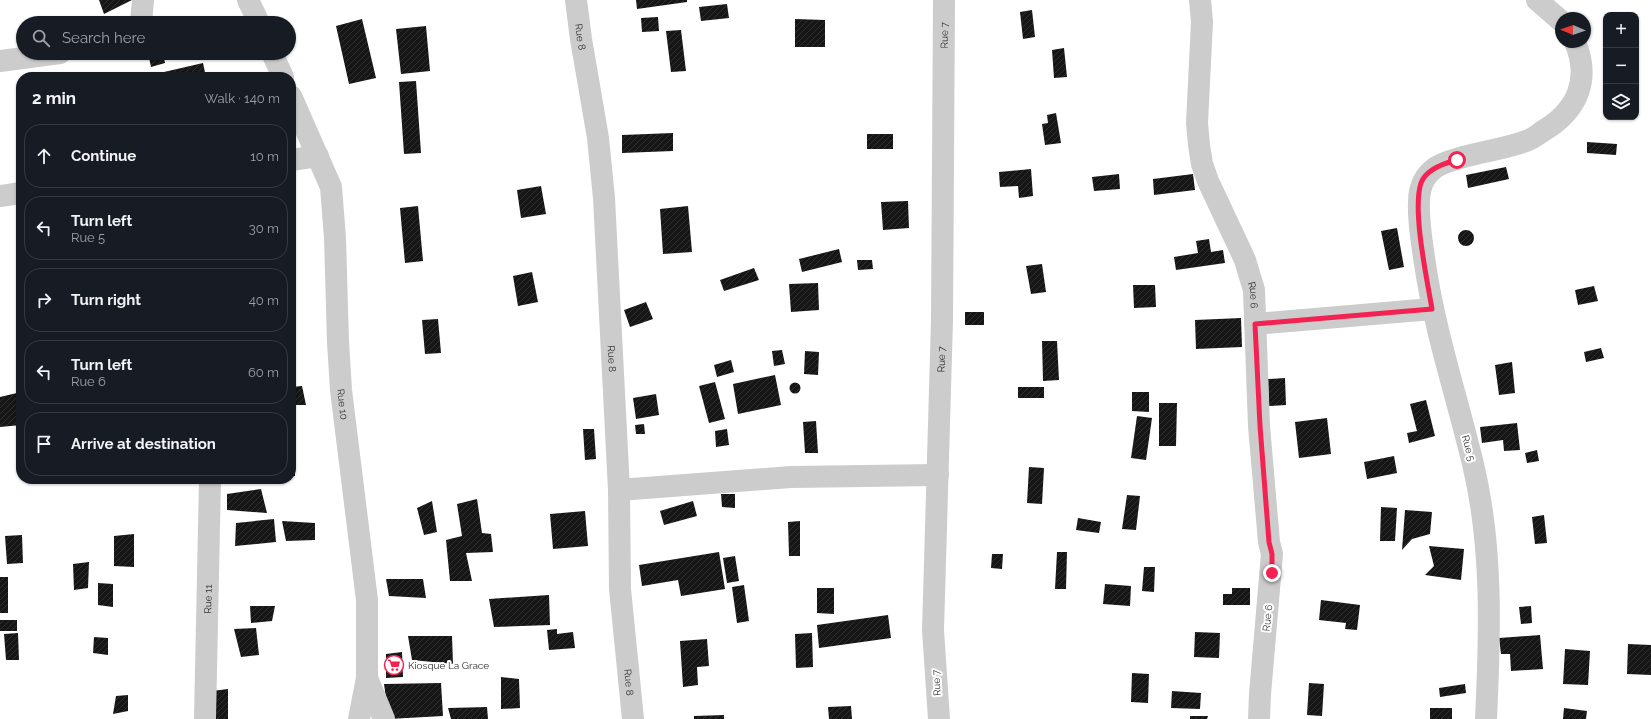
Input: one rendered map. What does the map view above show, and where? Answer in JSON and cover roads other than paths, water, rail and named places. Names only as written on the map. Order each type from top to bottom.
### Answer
[{"type":"street","points":[[142,16],[143,0]]},
{"type":"street","points":[[248,0],[255,16]]},
{"type":"street","name":"Rue 8","points":[[576,0],[580,39],[598,138],[604,198],[619,490],[620,589],[633,719]]},
{"type":"street","name":"Rue 7","points":[[939,719],[933,630],[942,322],[944,0]]},
{"type":"street","name":"Rue 6","points":[[1200,0],[1202,22],[1197,123],[1202,164],[1208,181],[1245,260],[1254,290],[1260,426],[1269,542],[1272,554],[1259,719]]},
{"type":"street","points":[[1537,0],[1555,16]]},
{"type":"street","name":"Rue 5","points":[[1486,719],[1490,613],[1485,523],[1474,465],[1432,309],[1418,212],[1422,181],[1441,164],[1528,141],[1558,122],[1576,102],[1582,79],[1580,54],[1578,48]]},
{"type":"street","points":[[0,61],[16,59]]},
{"type":"street","points":[[275,60],[281,72]]},
{"type":"street","name":"Rue 10","points":[[296,107],[331,187],[335,238],[341,390],[367,600],[367,678],[359,719]]},
{"type":"street","points":[[296,159],[318,156]]},
{"type":"street","points":[[0,196],[16,194]]},
{"type":"street","points":[[1255,324],[1432,309]]},
{"type":"street","points":[[619,490],[791,477],[938,475]]},
{"type":"street","name":"Rue 11","points":[[205,719],[210,484]]},
{"type":"street","points":[[367,678],[384,719]]},
{"type":"place","name":"Kiosque La Grace","points":[[394,665]]}]
